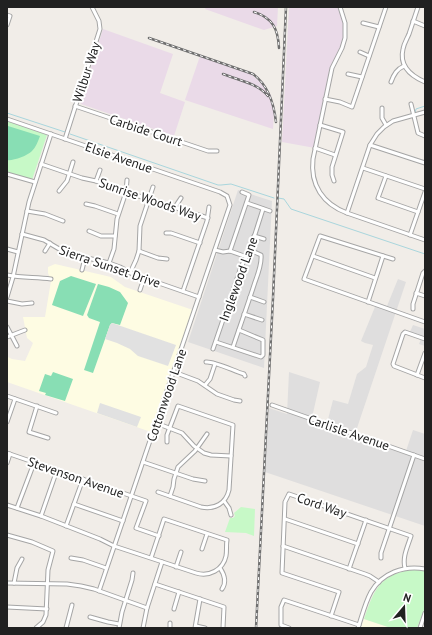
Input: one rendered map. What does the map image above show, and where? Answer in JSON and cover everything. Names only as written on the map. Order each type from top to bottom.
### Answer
[{"type":"street","name":"Wilbur Way","points":[[65,139],[100,29],[99,21],[92,7]]},
{"type":"street","points":[[340,7],[345,23],[345,38],[342,48],[332,68],[315,148],[312,169],[317,188],[323,197],[336,208],[425,240]]},
{"type":"street","points":[[325,99],[340,102],[352,107],[386,7]]},
{"type":"street","points":[[418,7],[403,49],[402,58],[404,66],[412,75],[425,82]]},
{"type":"street","points":[[7,15],[10,16],[7,25]]},
{"type":"street","points":[[413,22],[425,26]]},
{"type":"street","points":[[364,24],[379,27]]},
{"type":"street","points":[[360,52],[369,56]]},
{"type":"street","points":[[391,82],[396,71],[404,66]]},
{"type":"street","points":[[348,74],[362,77]]},
{"type":"street","points":[[411,104],[418,133],[425,136]]},
{"type":"street","name":"Carbide Court","points":[[75,106],[208,150],[217,150]]},
{"type":"street","points":[[382,108],[382,118],[386,125]]},
{"type":"street","points":[[347,213],[370,145],[377,134],[386,125],[395,120],[425,112]]},
{"type":"street","name":"Elsie Avenue","points":[[7,119],[223,193],[228,199]]},
{"type":"street","points":[[320,125],[343,132],[331,170],[334,181]]},
{"type":"street","points":[[7,297],[27,211],[51,134]]},
{"type":"street","points":[[370,145],[425,163]]},
{"type":"street","points":[[315,148],[336,155]]},
{"type":"street","points":[[59,191],[67,181],[73,162]]},
{"type":"street","name":"Sunrise Woods Way","points":[[41,164],[96,181],[148,200],[208,218],[183,291]]},
{"type":"street","points":[[363,168],[425,191],[410,235]]},
{"type":"street","points":[[96,181],[100,170]]},
{"type":"street","points":[[7,175],[35,182]]},
{"type":"street","points":[[386,176],[378,198],[418,212]]},
{"type":"street","points":[[109,263],[114,249],[118,214],[126,192],[127,180]]},
{"type":"street","points":[[130,273],[139,251],[140,226],[153,187]]},
{"type":"street","points":[[230,251],[249,195],[242,192]]},
{"type":"street","points":[[175,207],[181,198]]},
{"type":"street","name":"Cottonwood Lane","points":[[98,591],[230,205],[228,199]]},
{"type":"street","points":[[247,203],[270,211]]},
{"type":"street","points":[[86,204],[118,214]]},
{"type":"street","points":[[208,207],[208,218]]},
{"type":"street","name":"Inglewood Lane","points":[[213,349],[241,267],[250,250],[263,209]]},
{"type":"street","points":[[27,211],[45,214],[63,221]]},
{"type":"street","points":[[89,231],[101,236],[115,236]]},
{"type":"street","points":[[166,233],[171,233],[200,243]]},
{"type":"street","name":"Sierra Sunset Drive","points":[[22,234],[36,237],[50,243],[66,253],[109,263],[130,273],[199,297]]},
{"type":"street","points":[[254,236],[264,240]]},
{"type":"street","points":[[393,259],[320,236],[304,279],[425,322]]},
{"type":"street","points":[[45,251],[50,243]]},
{"type":"street","points":[[7,250],[18,252]]},
{"type":"street","points":[[215,250],[223,252],[230,251],[247,257]]},
{"type":"street","points":[[233,347],[250,297],[261,257],[260,254],[250,250]]},
{"type":"street","points":[[139,251],[158,258],[167,259]]},
{"type":"street","points":[[313,256],[375,278]]},
{"type":"street","points":[[368,302],[383,256]]},
{"type":"street","points":[[82,270],[85,258]]},
{"type":"street","points":[[413,309],[416,293],[425,271]]},
{"type":"street","points":[[7,275],[51,279]]},
{"type":"street","points":[[140,290],[144,278]]},
{"type":"street","points":[[416,293],[425,296]]},
{"type":"street","points":[[250,297],[264,302]]},
{"type":"street","points":[[7,301],[22,304],[32,303]]},
{"type":"street","points":[[244,314],[262,320]]},
{"type":"street","points":[[7,327],[16,346]]},
{"type":"street","points":[[7,337],[24,330]]},
{"type":"street","points":[[216,342],[261,357],[263,355],[264,341],[239,330]]},
{"type":"street","points":[[425,339],[404,332],[402,334],[393,364],[394,366],[425,378]]},
{"type":"street","points":[[417,375],[425,353]]},
{"type":"street","points":[[206,362],[244,374],[245,376]]},
{"type":"street","points":[[205,385],[210,379],[216,364]]},
{"type":"street","points":[[174,372],[198,381],[217,394],[240,401]]},
{"type":"street","points":[[187,382],[189,377]]},
{"type":"street","points":[[7,396],[56,413]]},
{"type":"street","points":[[7,422],[15,399]]},
{"type":"street","name":"Carlisle Avenue","points":[[272,405],[425,459]]},
{"type":"street","points":[[37,406],[29,432],[48,438]]},
{"type":"street","points":[[158,492],[208,508],[217,506],[224,501],[229,490],[232,425],[178,406],[166,442]]},
{"type":"street","points":[[156,423],[184,434],[197,449],[208,455],[231,456]]},
{"type":"street","points":[[170,496],[176,473],[180,465],[197,449],[207,434]]},
{"type":"street","points":[[7,463],[9,454]]},
{"type":"street","name":"Stevenson Avenue","points":[[9,454],[146,501],[136,528],[159,536]]},
{"type":"street","points":[[381,558],[381,553],[389,528],[414,455]]},
{"type":"street","points":[[17,508],[34,462]]},
{"type":"street","points":[[143,462],[195,480],[205,481]]},
{"type":"street","points":[[41,516],[57,470]]},
{"type":"street","points":[[66,526],[82,479]]},
{"type":"street","name":"Cord Way","points":[[331,616],[339,592],[282,573],[285,502],[289,494],[411,536],[404,558],[405,568]]},
{"type":"street","points":[[224,501],[229,508],[231,515]]},
{"type":"street","points":[[74,504],[123,520]]},
{"type":"street","points":[[7,505],[41,516],[114,546],[203,575],[212,573],[220,568],[226,557],[227,540],[164,519],[151,558]]},
{"type":"street","points":[[285,519],[358,544]]},
{"type":"street","points":[[349,569],[366,520]]},
{"type":"street","points":[[202,549],[207,534]]},
{"type":"street","points":[[7,535],[32,542],[53,551],[48,565],[46,615],[44,620],[37,628]]},
{"type":"street","points":[[283,546],[368,575],[379,582]]},
{"type":"street","points":[[176,567],[181,552]]},
{"type":"street","points":[[71,558],[83,560],[106,568]]},
{"type":"street","points":[[14,584],[17,568],[22,559]]},
{"type":"street","points":[[143,628],[147,608],[162,562]]},
{"type":"street","points":[[220,568],[224,579],[222,589]]},
{"type":"street","points":[[289,628],[281,625],[281,607],[284,600],[359,626],[369,596],[379,582],[390,574],[405,568],[425,569]]},
{"type":"street","points":[[90,617],[119,626],[133,572]]},
{"type":"street","points":[[7,583],[74,585],[87,587],[147,608]]},
{"type":"street","points":[[155,584],[224,607],[223,628]]},
{"type":"street","points":[[174,609],[179,592]]},
{"type":"street","points":[[200,599],[195,627],[205,628]]},
{"type":"street","points":[[66,628],[72,605]]},
{"type":"street","points":[[7,607],[47,609]]},
{"type":"street","points":[[420,628],[425,613]]},
{"type":"street","points":[[170,623],[170,628]]},
{"type":"shaded area","points":[[206,7],[278,7],[277,26],[264,30],[205,9]]},
{"type":"shaded area","points":[[289,7],[339,7],[343,14],[346,33],[341,50],[333,66],[315,148],[282,142]]},
{"type":"shaded area","points":[[103,29],[173,54],[160,93],[185,102],[174,136],[81,104],[80,102]]},
{"type":"shaded area","points":[[200,56],[246,72],[259,81],[271,95],[274,112],[273,129],[185,100]]},
{"type":"shaded area","points":[[238,190],[272,201],[264,368],[188,342]]},
{"type":"shaded area","points":[[55,264],[111,277],[125,287],[193,310],[151,432],[7,382],[8,357],[25,361],[33,343],[27,338],[23,317],[45,317],[51,281],[48,273],[48,267]]},
{"type":"shaded area","points":[[398,279],[406,282],[354,437],[405,454],[413,430],[425,434],[425,526],[265,472],[269,408],[287,414],[289,372],[320,382],[311,422],[326,427],[333,400],[348,404],[357,374],[366,367],[373,345],[361,341],[377,302],[387,306]]},
{"type":"shaded area","points":[[112,323],[176,345],[168,366],[138,356],[130,349],[105,339]]},
{"type":"shaded area","points":[[413,325],[425,329],[425,346],[419,344],[421,339],[409,334]]},
{"type":"shaded area","points":[[100,403],[141,417],[137,427],[97,413]]},
{"type":"shaded area","points":[[364,619],[391,628],[361,628]]},
{"type":"green space","points":[[7,121],[47,135],[32,180],[7,173]]},
{"type":"green space","points":[[8,126],[40,136],[36,146],[27,155],[13,160],[7,160]]},
{"type":"green space","points":[[71,276],[96,284],[83,316],[52,305],[60,281]]},
{"type":"green space","points":[[98,284],[120,292],[128,303],[120,325],[112,323],[110,325],[93,373],[84,370],[100,322],[89,318],[87,315]]},
{"type":"green space","points":[[53,372],[73,379],[65,401],[45,395],[46,393],[39,391],[45,374],[51,376]]},
{"type":"green space","points":[[241,507],[255,509],[254,536],[246,533],[225,532],[230,518],[235,516],[234,513]]},
{"type":"green space","points":[[410,570],[425,571],[425,607],[417,628],[391,628],[364,619],[374,593],[379,586],[391,576],[399,572]]},
{"type":"waterway","points":[[415,113],[416,109],[425,106]]},
{"type":"waterway","points":[[7,113],[65,132]]},
{"type":"waterway","points":[[70,134],[218,185],[231,184],[274,198]]},
{"type":"waterway","points":[[278,198],[284,199],[291,209],[425,254]]},
{"type":"railway","points":[[256,628],[286,7]]},
{"type":"railway","points":[[254,12],[266,17],[273,25],[276,30],[279,48]]},
{"type":"railway","points":[[149,38],[253,74],[263,84],[269,95],[274,108],[276,122]]},
{"type":"railway","points":[[223,74],[247,82],[268,96]]}]
